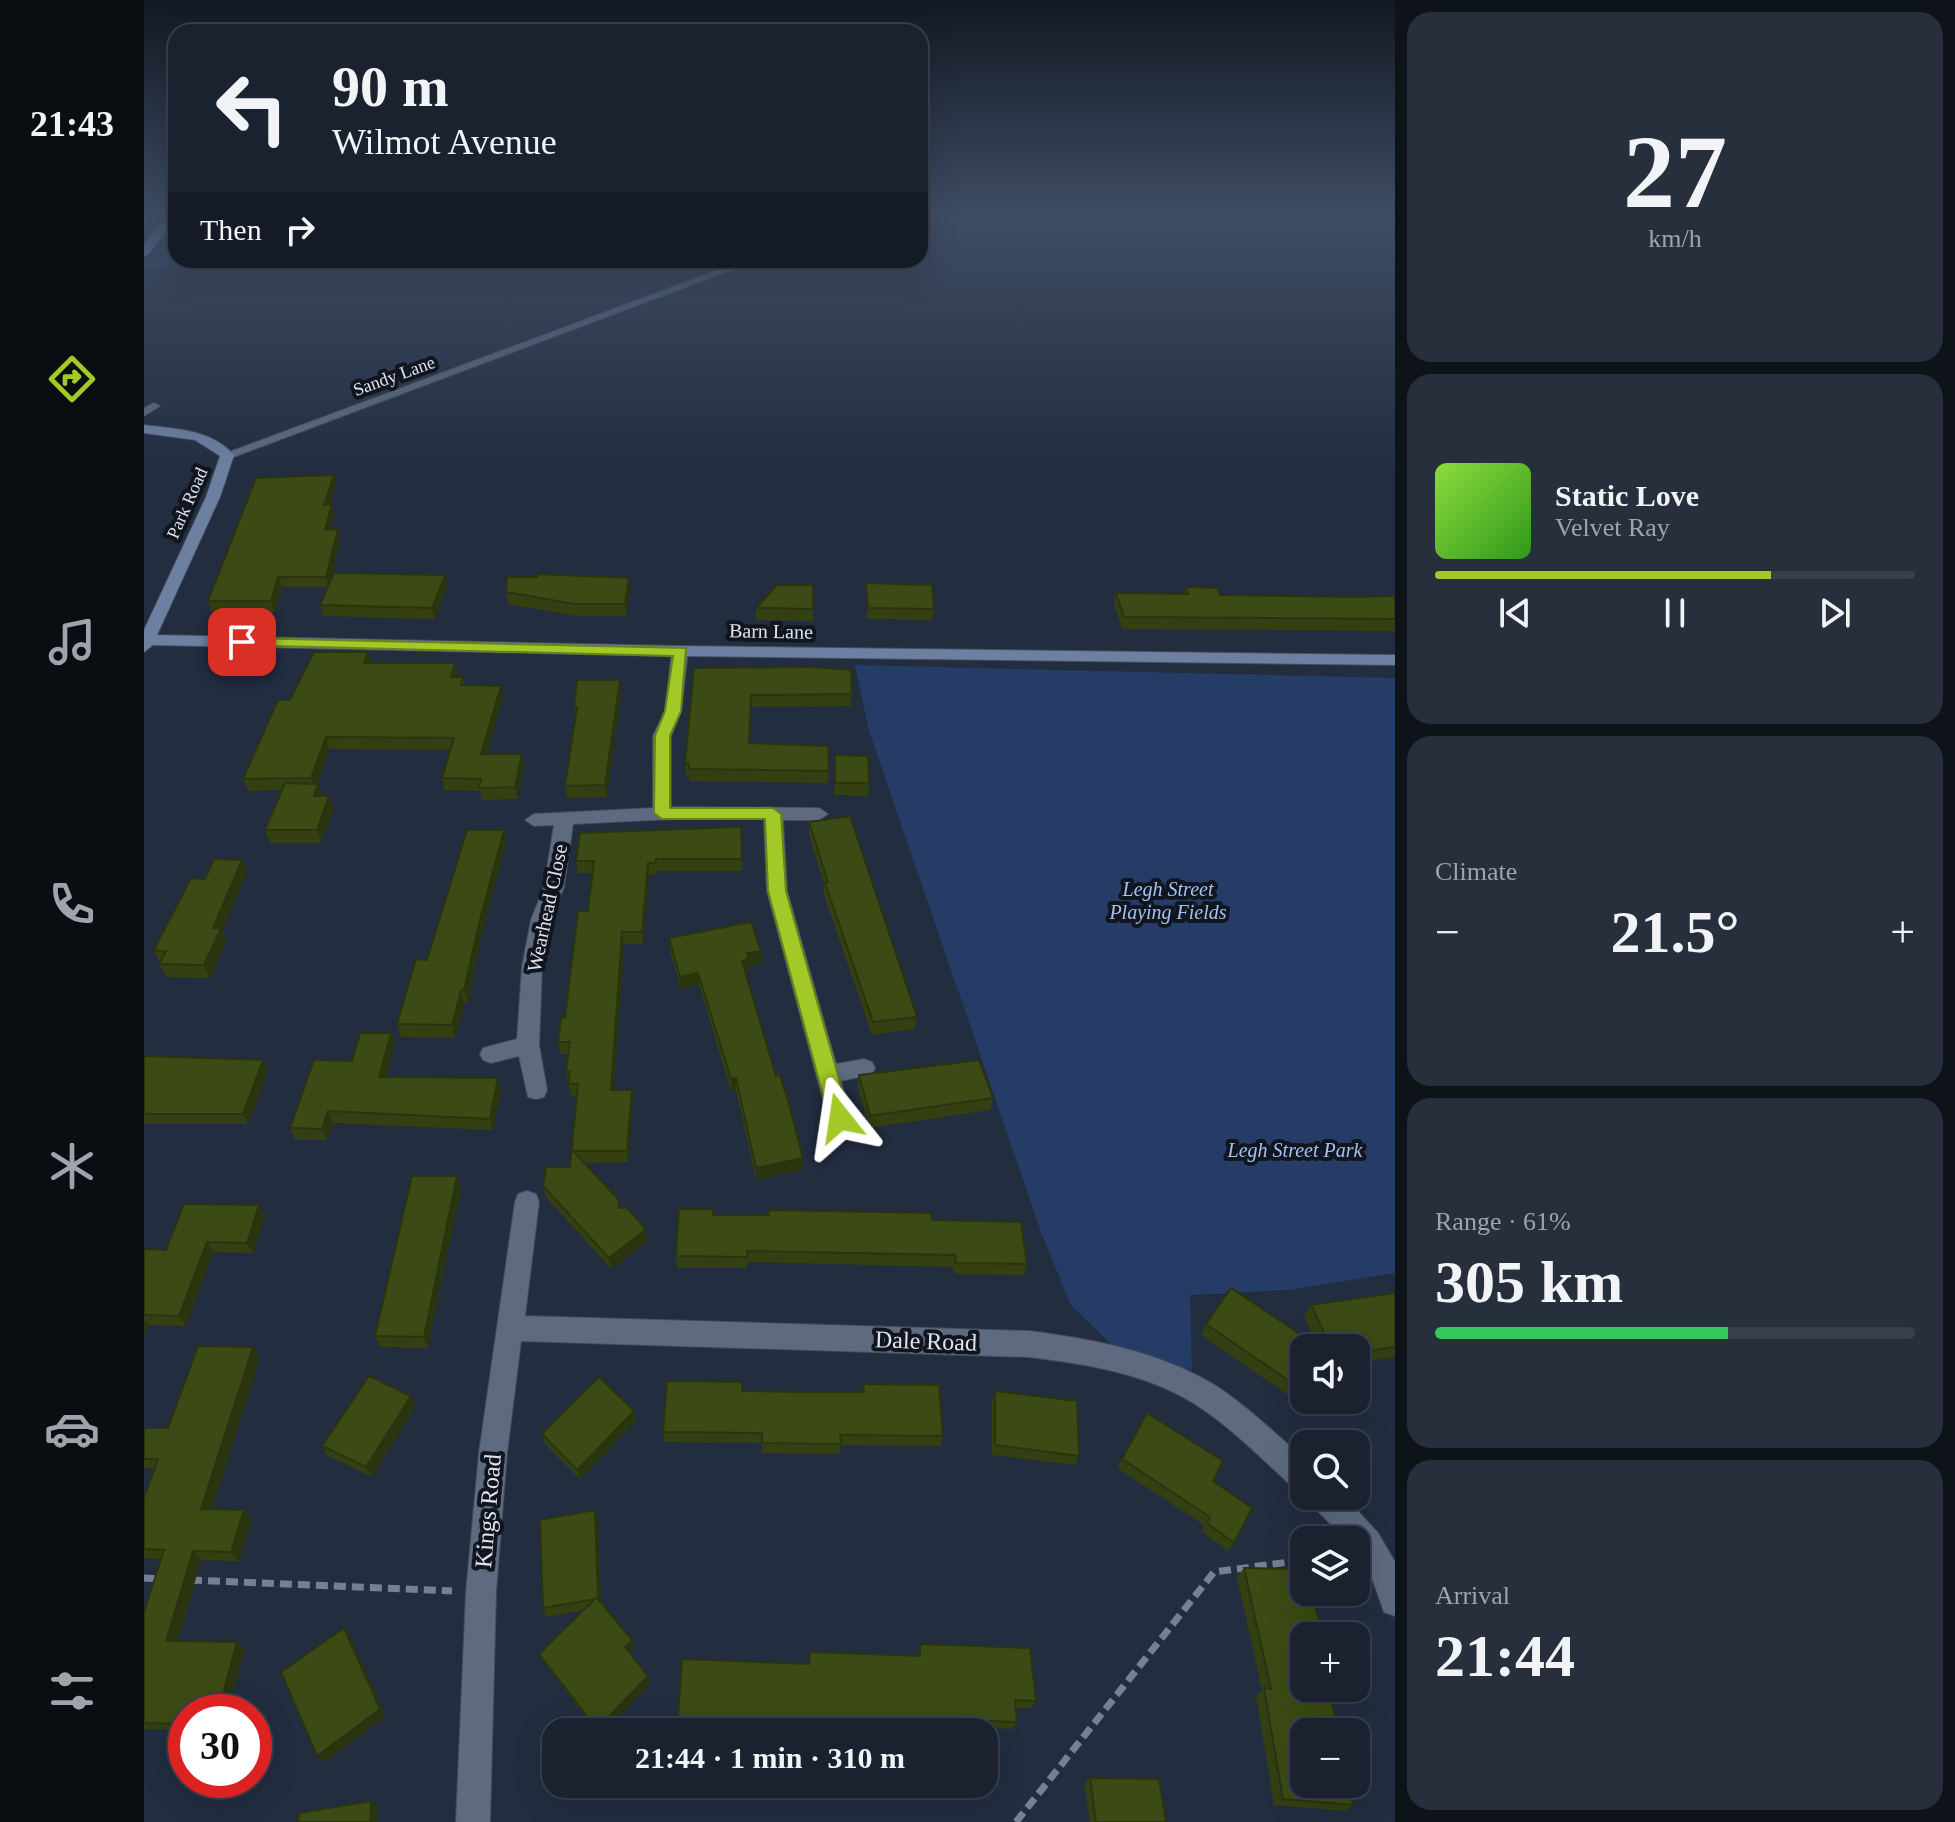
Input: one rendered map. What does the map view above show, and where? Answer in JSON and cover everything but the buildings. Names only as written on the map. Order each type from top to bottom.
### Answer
[{"type":"street","name":"Park Road","points":[[144,429],[203,438],[218,445],[227,455],[218,484],[146,644]]},
{"type":"street","name":"Barn Lane","points":[[146,644],[1395,660]]},
{"type":"street","points":[[662,813],[662,736],[673,711],[680,651]]},
{"type":"street","points":[[534,820],[662,813],[819,814]]},
{"type":"street","points":[[773,814],[777,891],[840,1118]]},
{"type":"street","name":"Wearhead Close","points":[[536,1090],[528,1045],[532,967],[541,920],[554,887],[564,819]]},
{"type":"street","points":[[491,1054],[528,1045]]},
{"type":"street","points":[[828,1074],[864,1068]]},
{"type":"street","name":"Kings Road","points":[[473,1822],[481,1592],[508,1328],[527,1202]]},
{"type":"street","name":"Dale Road","points":[[508,1328],[1013,1344],[1072,1349],[1152,1370],[1196,1390],[1224,1408],[1290,1466]]},
{"type":"street","points":[[1339,1510],[1385,1554],[1395,1601]]},
{"type":"lane","name":"Sandy Lane","points":[[227,455],[645,300]]},
{"type":"path","points":[[1016,1822],[1214,1572],[1290,1562]]},
{"type":"path","points":[[144,1578],[481,1592]]},
{"type":"green space","name":"Legh Street Playing Fields","points":[[855,665],[1395,678],[1395,1273],[1288,1290],[1190,1295],[1192,1371],[1116,1349],[1071,1305],[1042,1235],[869,731]]},
{"type":"route","points":[[242,642],[680,651],[673,711],[662,736],[662,813],[773,814],[773,870],[777,891],[840,1118]]},
{"type":"park label","name":"Legh Street Park","points":[[1295,1150]]}]
